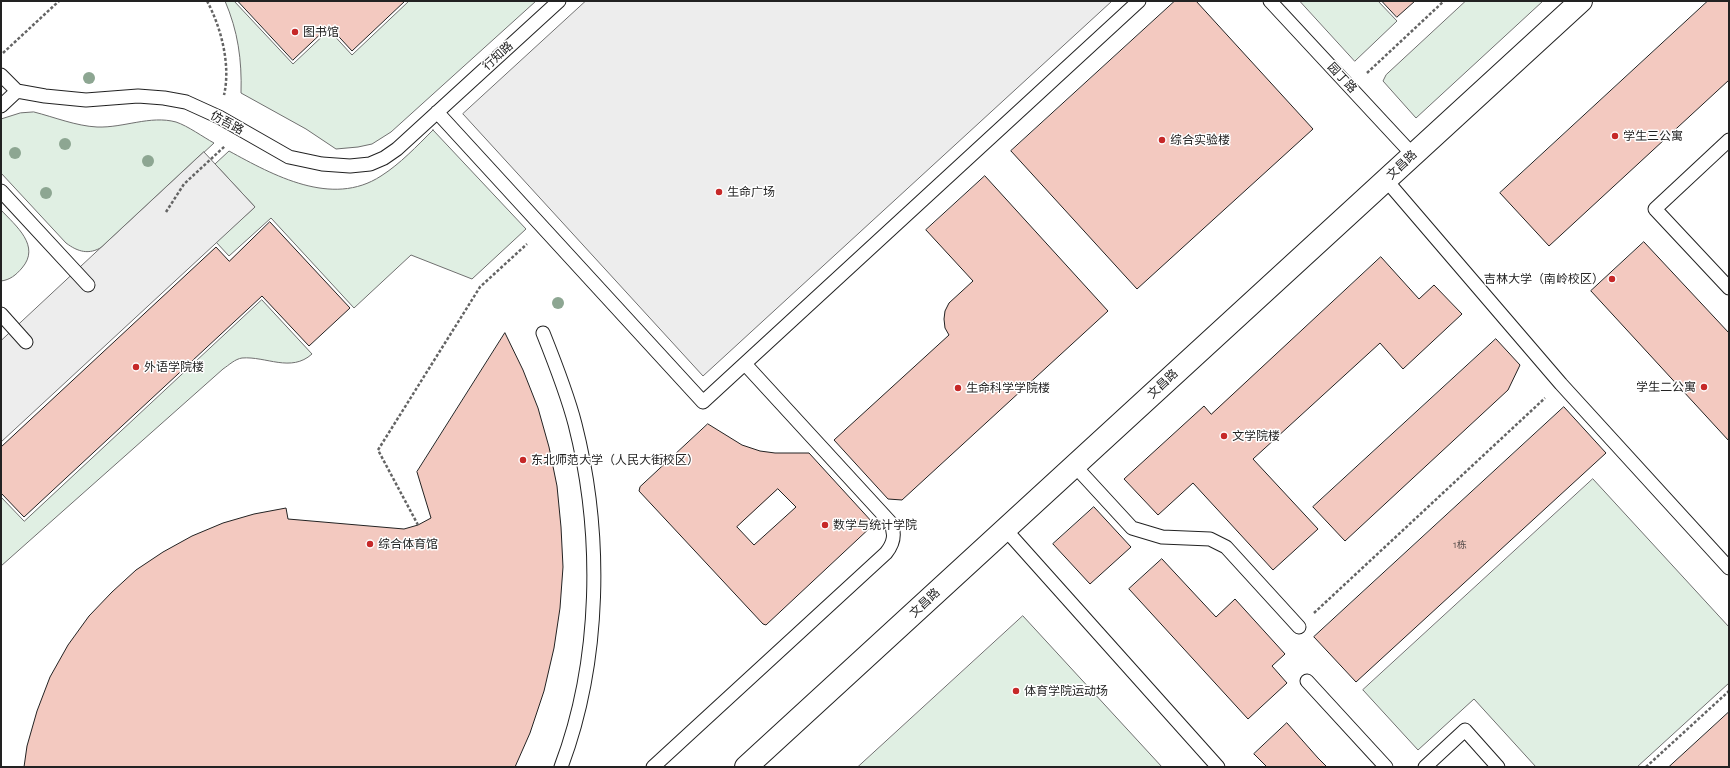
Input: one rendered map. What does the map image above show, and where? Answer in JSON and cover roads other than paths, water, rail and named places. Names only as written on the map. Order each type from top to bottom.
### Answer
[{"type":"street","name":"文昌路","points":[[746,767],[1581,1]]},
{"type":"lane","name":"行知路","points":[[437,112],[559,1]]},
{"type":"lane","points":[[437,112],[703,402],[1139,1]]},
{"type":"lane","name":"园丁路","points":[[1270,1],[1413,155]]},
{"type":"lane","points":[[1,75],[17,91],[1,106]]},
{"type":"lane","name":"仿吾路","points":[[17,91],[86,100],[138,96],[164,98],[186,102],[219,117],[289,156],[322,164],[350,166],[370,164],[384,158],[397,149],[437,112]]},
{"type":"lane","points":[[1729,140],[1655,209],[1729,288]]},
{"type":"lane","points":[[1386,180],[1561,384],[1729,568]]},
{"type":"lane","points":[[1,191],[88,284]]},
{"type":"lane","points":[[1,314],[26,342]]},
{"type":"lane","points":[[543,333],[561,378],[575,424],[584,465],[592,519],[594,568],[592,617],[587,665],[577,713],[561,767]]},
{"type":"lane","points":[[653,767],[892,546],[894,536],[893,528],[890,522],[745,364]]},
{"type":"lane","points":[[1074,465],[1132,528],[1162,537],[1210,539],[1226,547],[1299,626]]},
{"type":"lane","points":[[1005,529],[1218,767]]},
{"type":"lane","points":[[1307,681],[1386,767]]},
{"type":"lane","points":[[1424,767],[1465,730],[1498,767]]},
{"type":"place","name":"图书馆","points":[[295,32]]},
{"type":"place","name":"学生三公寓","points":[[1615,136]]},
{"type":"place","name":"综合实验楼","points":[[1162,140]]},
{"type":"place","name":"生命广场","points":[[719,192]]},
{"type":"place","name":"吉林大学（南岭校区）","points":[[1612,279]]},
{"type":"place","name":"外语学院楼","points":[[136,367]]},
{"type":"place","name":"学生二公寓","points":[[1704,387]]},
{"type":"place","name":"生命科学学院楼","points":[[958,388]]},
{"type":"place","name":"文学院楼","points":[[1224,436]]},
{"type":"place","name":"东北师范大学（人民大街校区）","points":[[523,460]]},
{"type":"place","name":"数学与统计学院","points":[[825,525]]},
{"type":"place","name":"综合体育馆","points":[[370,544]]},
{"type":"place","name":"体育学院运动场","points":[[1016,691]]}]
